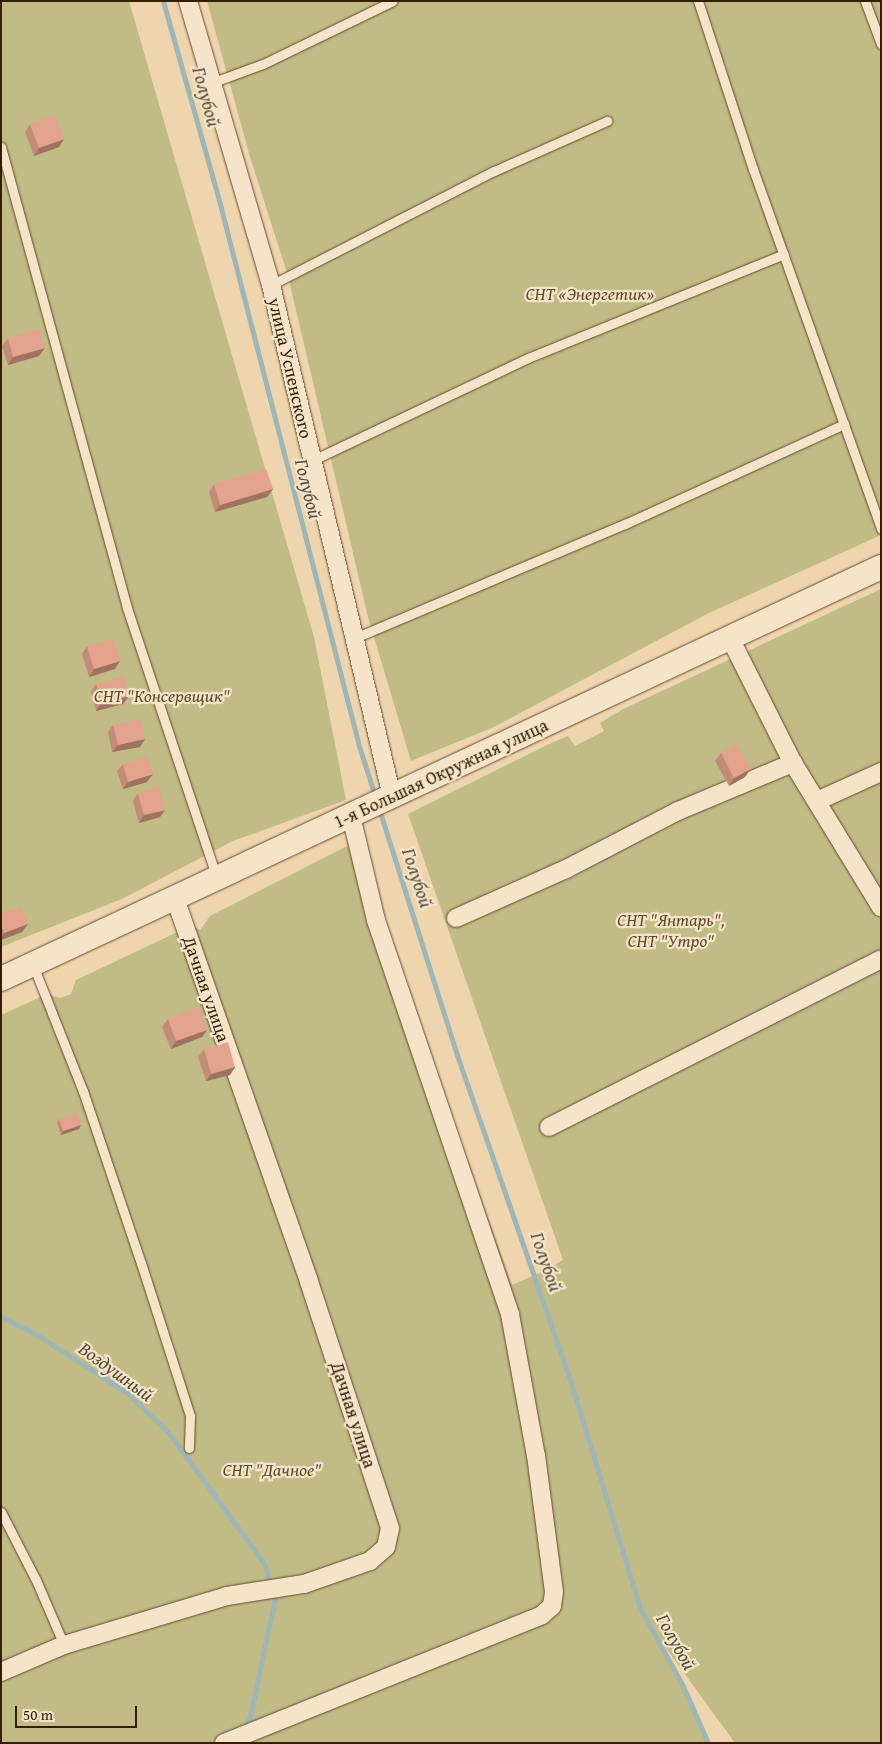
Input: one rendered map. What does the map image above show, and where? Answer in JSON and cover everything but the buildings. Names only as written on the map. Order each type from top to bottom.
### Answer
[{"type":"street","name":"улица Успенского","points":[[188,1],[271,284],[311,462],[357,637],[392,797]]},
{"type":"street","name":"1-я Большая Окружная улица","points":[[1,979],[881,567]]},
{"type":"street","points":[[730,638],[793,763],[881,907]]},
{"type":"street","points":[[456,918],[566,869],[678,811],[793,763]]},
{"type":"street","points":[[817,801],[881,772]]},
{"type":"street","points":[[224,1743],[542,1615],[552,1606],[554,1592],[536,1456],[510,1314],[376,920],[357,813]]},
{"type":"street","name":"Дачная улица","points":[[1,1672],[64,1645],[227,1596],[304,1584],[370,1561],[386,1547],[390,1528],[312,1290],[175,898]]},
{"type":"street","points":[[549,1127],[881,959]]},
{"type":"lane","points":[[211,83],[263,64],[393,1]]},
{"type":"lane","points":[[698,1],[784,254],[881,529]]},
{"type":"lane","points":[[865,1],[881,44]]},
{"type":"lane","points":[[271,284],[494,171],[607,121]]},
{"type":"lane","points":[[1,147],[126,608],[218,878]]},
{"type":"lane","points":[[311,462],[528,358],[784,254]]},
{"type":"lane","points":[[357,637],[625,524],[844,424]]},
{"type":"lane","points":[[33,964],[82,1091],[141,1263],[190,1416],[189,1448]]},
{"type":"lane","points":[[1,1512],[36,1580],[64,1645]]},
{"type":"green space","name":"СНТ \"Консервщик\"","points":[[1,1],[129,1],[314,637],[346,800],[233,841],[122,899],[1,947]]},
{"type":"green space","name":"СНТ «Энергетик»","points":[[207,1],[881,1],[881,535],[709,613],[494,727],[411,761],[368,617],[288,276],[250,157]]},
{"type":"green space","points":[[881,589],[881,1743],[735,1743],[663,1644],[708,1743],[1,1743],[1,1015],[47,994],[60,998],[71,994],[76,980],[186,928],[193,926],[200,930],[210,916],[355,842],[512,1285],[548,1269],[563,1260],[408,814],[568,736],[575,746],[604,731],[600,723],[623,709]]},
{"type":"waterway","name":"Голубой","points":[[163,1],[221,208],[359,746],[375,796]]},
{"type":"waterway","name":"Голубой","points":[[379,809],[458,1058],[569,1376],[640,1608],[683,1686],[708,1743]]},
{"type":"waterway","name":"Воздушный","points":[[1,1317],[34,1333],[127,1393],[168,1432],[264,1563],[275,1598],[250,1717],[243,1731]]},
{"type":"park label","name":"СНТ \"Янтарь\", СНТ \"Утро\"","points":[[671,931]]},
{"type":"park label","name":"СНТ \"Дачное\"","points":[[272,1470]]}]
